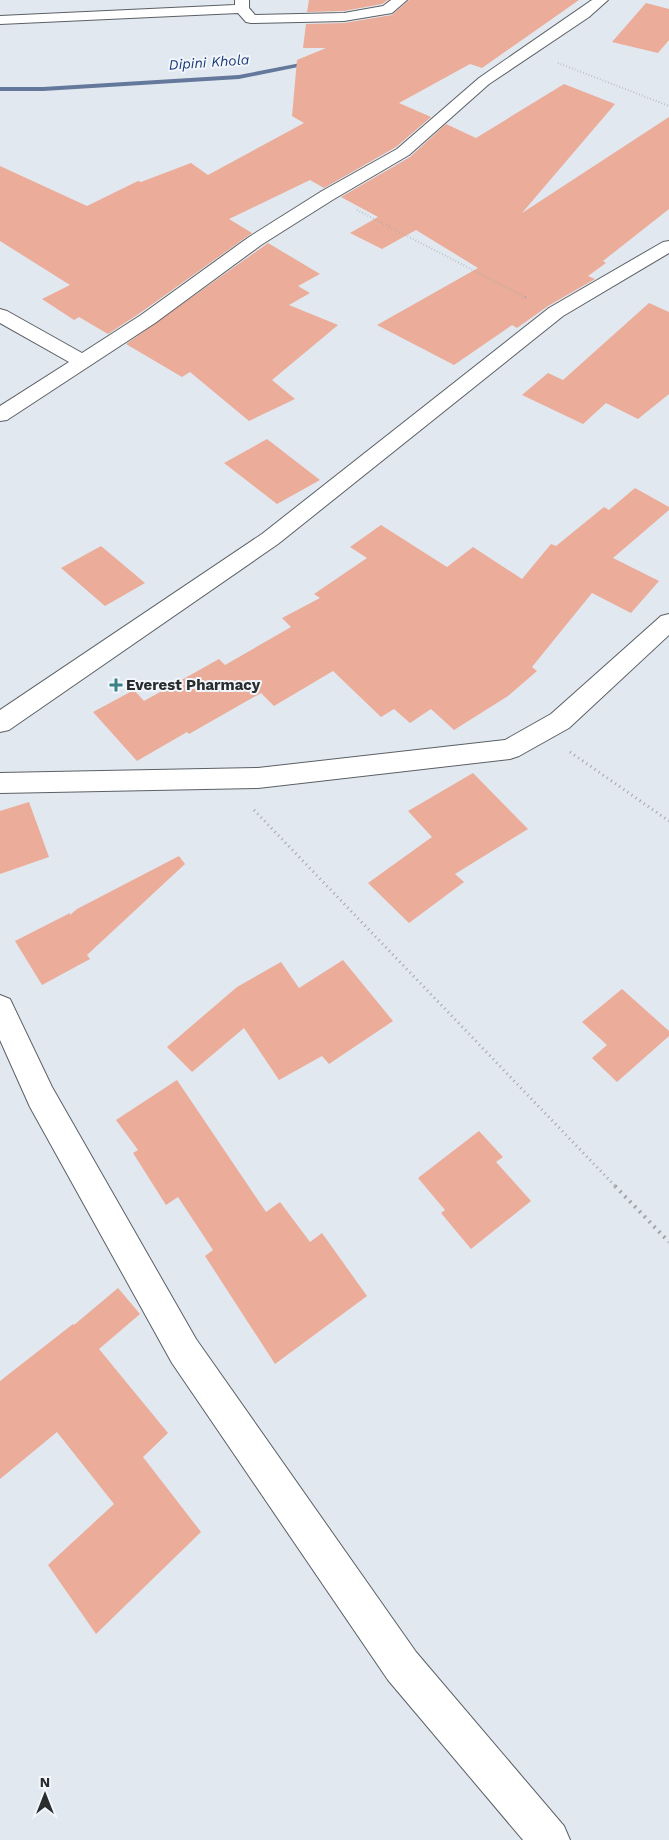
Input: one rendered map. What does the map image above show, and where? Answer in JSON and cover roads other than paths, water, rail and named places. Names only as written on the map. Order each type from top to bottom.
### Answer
[{"type":"street","points":[[0,20],[242,5],[251,19],[344,17],[387,10],[400,0]]},
{"type":"street","points":[[0,415],[148,319],[255,241],[328,195],[403,152],[484,80],[584,14],[601,0]]},
{"type":"street","points":[[0,723],[270,538],[556,312],[669,246]]},
{"type":"street","points":[[0,315],[82,362]]},
{"type":"street","points":[[0,783],[29,784],[258,778],[510,749],[560,721],[669,622]]},
{"type":"street","points":[[0,1008],[41,1097],[184,1351],[402,1666],[550,1840]]},
{"type":"waterway","name":"Dipini Khola","points":[[0,89],[43,89],[239,77],[311,63]]},
{"type":"place","name":"Everest Pharmacy","points":[[116,685]]}]
